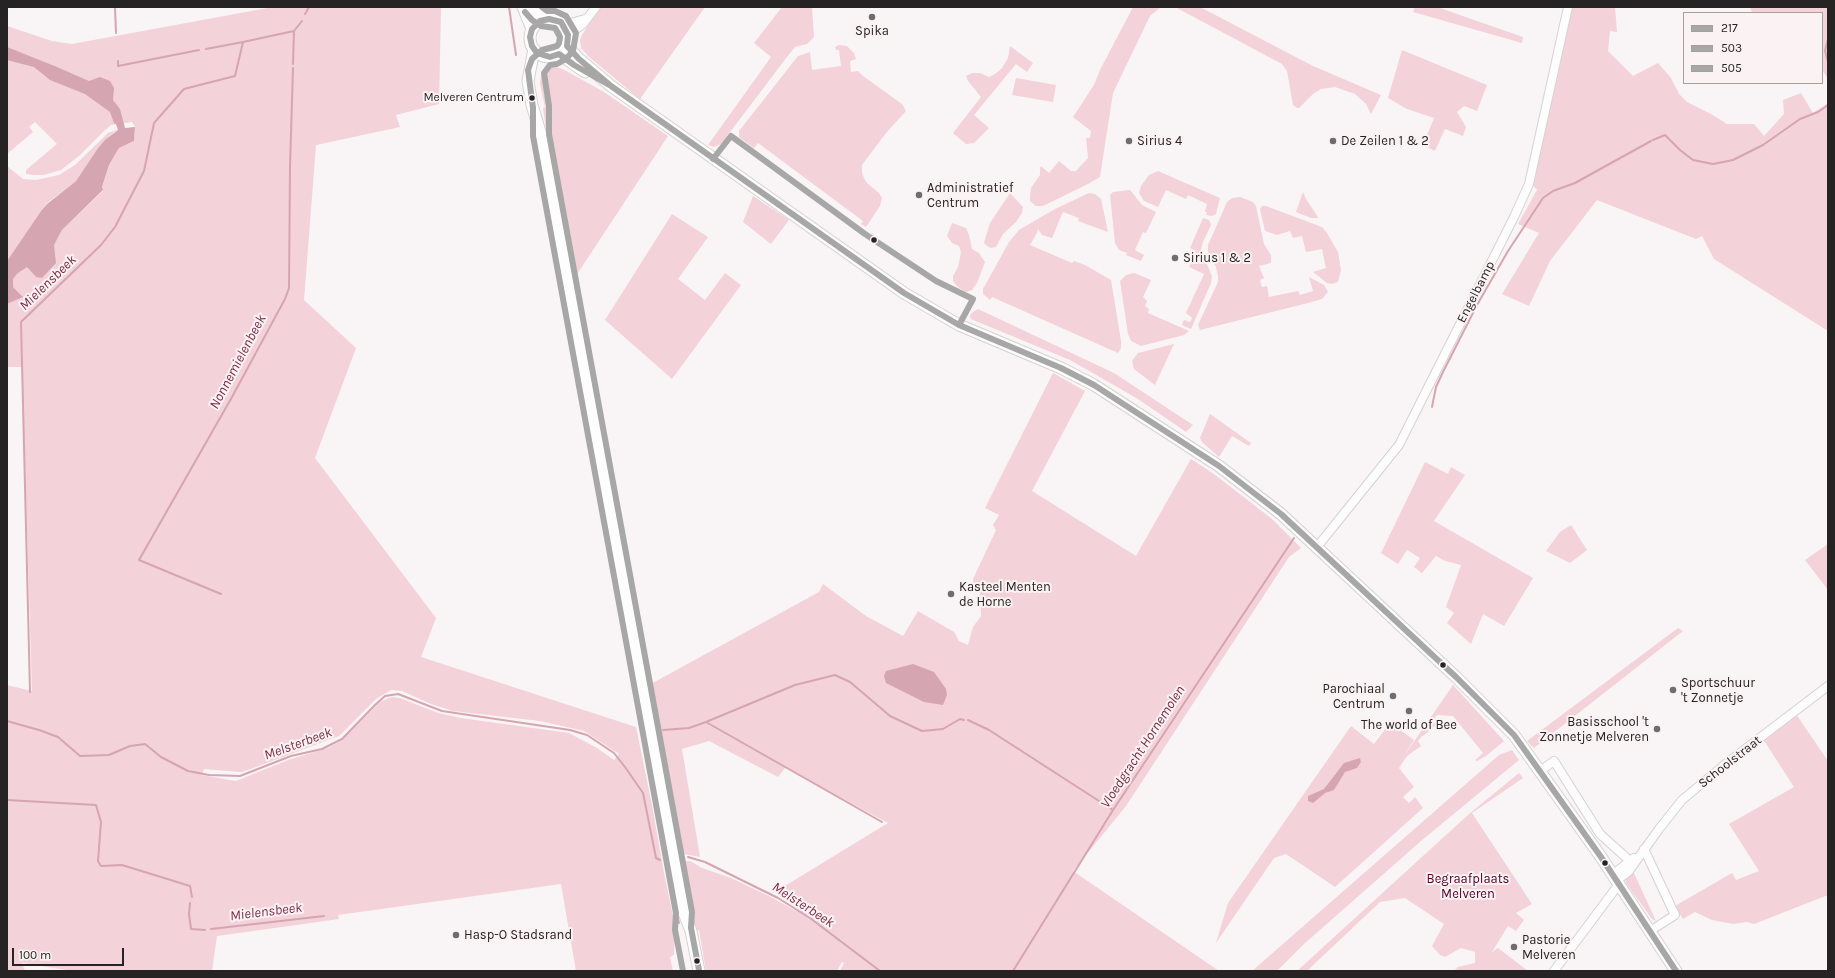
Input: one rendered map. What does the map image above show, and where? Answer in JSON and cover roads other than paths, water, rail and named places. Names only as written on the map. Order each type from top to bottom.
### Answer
[{"type":"main road","points":[[523,7],[532,29],[530,42],[534,50],[546,57]]},
{"type":"main road","points":[[531,7],[537,14],[545,19]]},
{"type":"main road","points":[[532,29],[540,21],[545,19],[553,19],[565,40],[574,65],[611,86],[910,297],[960,325],[1078,376],[1189,446],[1240,481],[1317,547],[1367,596],[1456,677],[1514,735],[1616,880],[1676,971]]},
{"type":"main road","points":[[541,135],[540,106],[536,72],[538,65],[565,40]]},
{"type":"main road","points":[[534,50],[528,81],[532,105],[541,135],[684,913],[684,929],[691,971]]},
{"type":"main road","points":[[684,913],[691,931],[698,971]]},
{"type":"street","points":[[565,40],[596,7]]},
{"type":"street","name":"Engelbamp","points":[[1317,547],[1399,445],[1514,217],[1529,184],[1568,7]]},
{"type":"street","name":"Schoolstraat","points":[[1616,880],[1629,871],[1682,800],[1723,766],[1828,686]]},
{"type":"street","points":[[1540,771],[1554,761],[1600,834],[1630,861]]},
{"type":"street","points":[[1644,850],[1675,915],[1650,931]]},
{"type":"street","name":"Schoolstraat","points":[[1616,880],[1630,861],[1644,850]]},
{"type":"street","points":[[1554,971],[1616,880]]},
{"type":"waterway","name":"Mielensbeek","points":[[115,7],[116,33]]},
{"type":"waterway","points":[[305,14],[309,7]]},
{"type":"waterway","points":[[509,7],[516,55]]},
{"type":"waterway","points":[[294,31],[302,21]]},
{"type":"waterway","name":"Nonnemielenbeek","points":[[243,42],[294,31],[293,64]]},
{"type":"waterway","name":"Vloedgracht Hornemolen","points":[[1828,39],[1825,51],[1828,62]]},
{"type":"waterway","name":"Mielensbeek","points":[[30,692],[21,322],[101,245],[115,227],[144,171],[154,123],[184,89],[235,76],[243,42],[206,49]]},
{"type":"waterway","name":"Mielensbeek","points":[[118,61],[118,66],[199,50]]},
{"type":"waterway","name":"Nonnemielenbeek","points":[[221,594],[139,560],[232,397],[285,299],[289,288],[293,68]]},
{"type":"waterway","name":"Vloedgracht Hornemolen","points":[[1653,140],[1665,135],[1693,160],[1713,164],[1733,160],[1763,145],[1800,119],[1818,112],[1828,105]]},
{"type":"waterway","points":[[534,131],[577,372]]},
{"type":"waterway","points":[[1432,407],[1436,387],[1477,305],[1508,251],[1543,198],[1553,191],[1575,183],[1651,141]]},
{"type":"waterway","points":[[579,381],[666,845]]},
{"type":"waterway","name":"Vloedgracht Hornemolen","points":[[1013,971],[1113,810],[1294,538]]},
{"type":"waterway","points":[[663,730],[689,728],[795,685],[835,675],[850,682],[890,716],[922,731],[943,729],[960,719],[964,720]]},
{"type":"waterway","name":"Melsterbeek","points":[[7,721],[58,737],[80,756],[109,755],[130,746],[145,744],[161,757],[188,771],[209,775],[240,776],[291,756],[322,749],[342,739],[385,696],[398,694],[442,711],[570,730],[587,735],[614,753],[625,767],[643,793],[656,858],[660,860]]},
{"type":"waterway","points":[[968,720],[989,730],[1113,810]]},
{"type":"waterway","points":[[706,722],[882,822]]},
{"type":"waterway","name":"Mielensbeek","points":[[7,800],[96,805],[101,822],[98,861],[101,866],[122,865],[190,886],[192,897]]},
{"type":"waterway","name":"Melsterbeek","points":[[688,857],[705,862],[778,898],[810,918],[880,971]]},
{"type":"waterway","points":[[671,878],[676,906]]},
{"type":"waterway","name":"Mielensbeek","points":[[190,903],[189,914],[191,929],[205,930]]},
{"type":"waterway","points":[[677,914],[679,923]]},
{"type":"waterway","name":"Mielensbeek","points":[[211,929],[324,916]]},
{"type":"place","name":"Spika","points":[[872,17]]},
{"type":"place","name":"Melveren Centrum","points":[[532,98]]},
{"type":"place","name":"Sirius 4","points":[[1129,141]]},
{"type":"place","name":"De Zeilen 1 & 2","points":[[1333,141]]},
{"type":"place","name":"Administratief Centrum","points":[[919,195]]},
{"type":"place","name":"Sirius 1 & 2","points":[[1175,258]]},
{"type":"place","name":"Kasteel Menten de Horne","points":[[951,594]]},
{"type":"place","name":"Sportschuur 't Zonnetje","points":[[1673,690]]},
{"type":"place","name":"Parochiaal Centrum","points":[[1393,696]]},
{"type":"place","name":"The world of Bee","points":[[1409,711]]},
{"type":"place","name":"Basisschool 't Zonnetje Melveren","points":[[1657,729]]},
{"type":"place","name":"Hasp-O Stadsrand","points":[[456,935]]},
{"type":"place","name":"Pastorie Melveren","points":[[1514,947]]},
{"type":"park label","name":"Begraafplaats Melveren","points":[[1468,886]]}]
